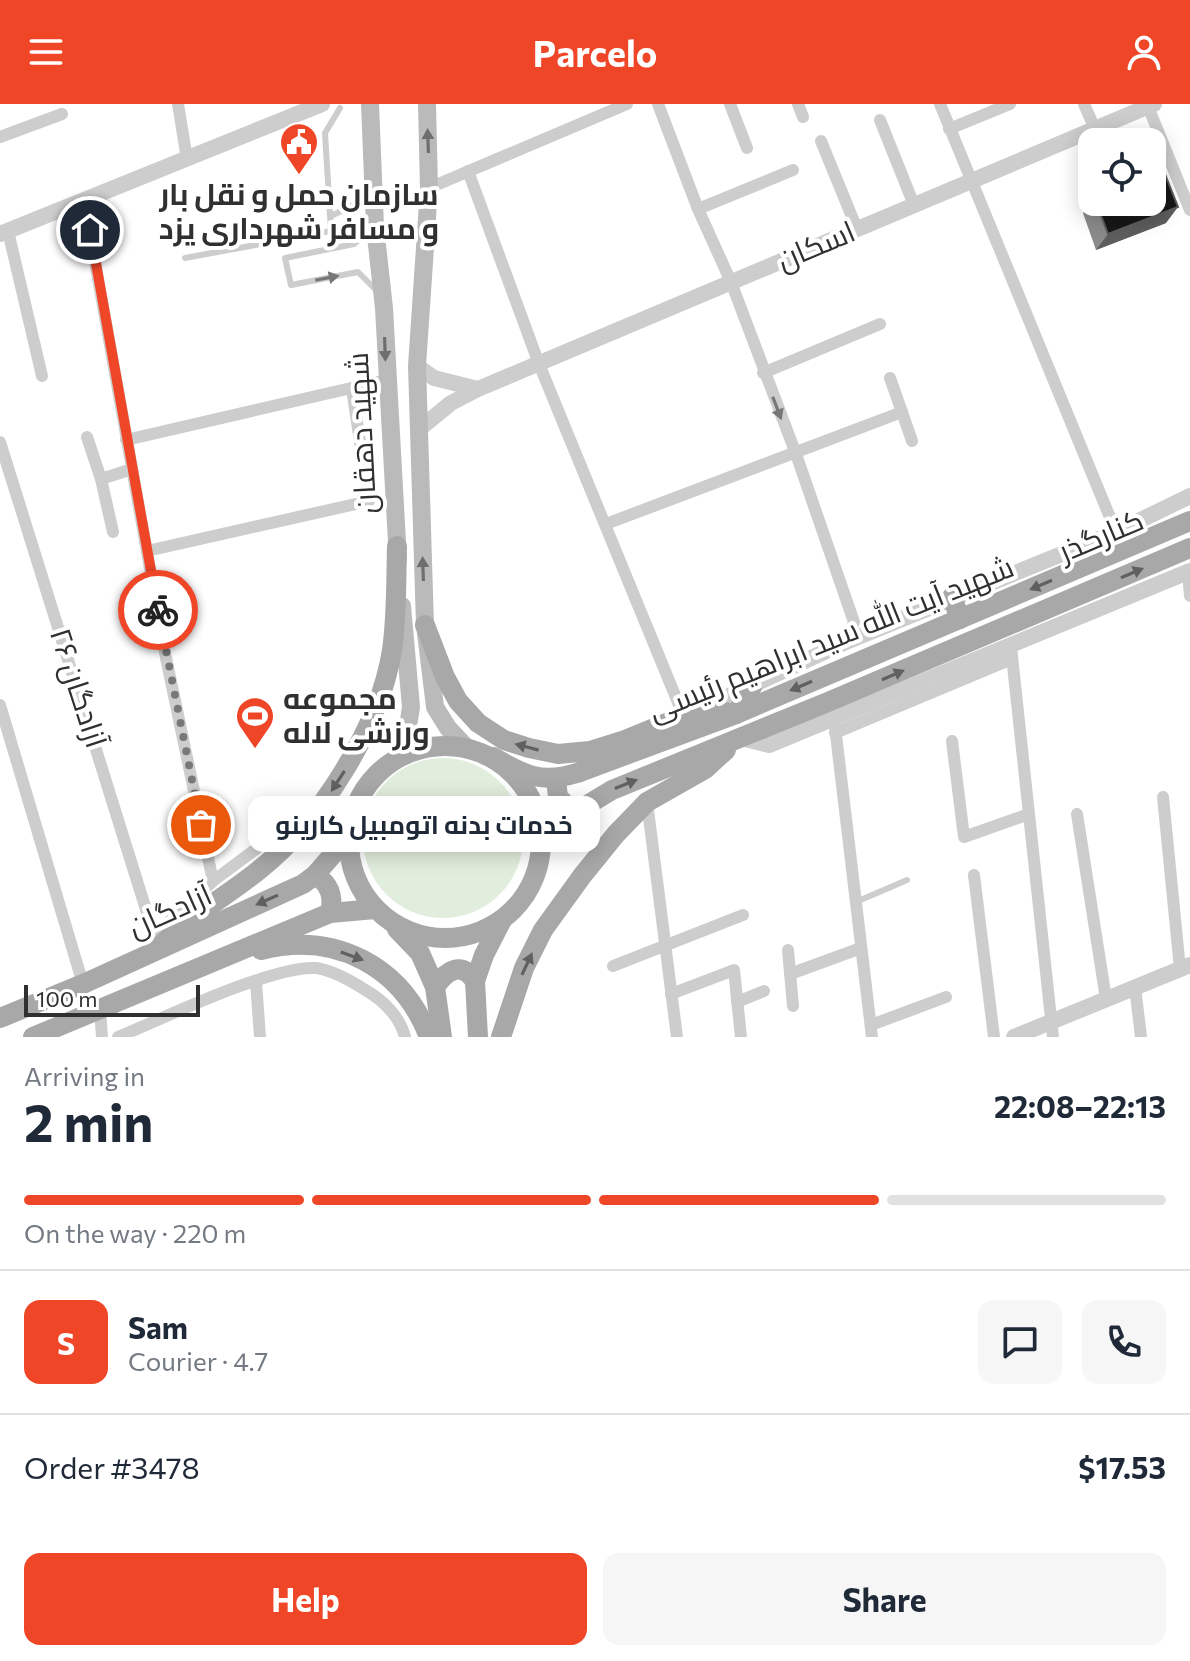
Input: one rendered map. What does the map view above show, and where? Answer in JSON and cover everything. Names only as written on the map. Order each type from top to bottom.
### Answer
[{"type":"main road","name":"شهید دهقان","points":[[370,104],[375,227],[384,308],[397,546],[411,707],[407,733],[398,757]]},
{"type":"main road","name":"شهید دهقان","points":[[427,104],[429,188],[417,366],[425,625],[435,707],[448,728],[466,747]]},
{"type":"main road","name":"شهید آیت الله سید ابراهیم رئیسی","points":[[556,779],[736,714],[1190,521]]},
{"type":"main road","points":[[157,941],[260,870],[301,832],[348,765],[383,684],[392,650],[397,546]]},
{"type":"main road","name":"شهید آیت الله سید ابراهیم رئیسی","points":[[541,845],[574,813],[612,790],[1190,548]]},
{"type":"main road","points":[[952,597],[960,619]]},
{"type":"main road","points":[[425,625],[445,677],[458,701],[478,723],[504,740],[558,754],[590,751],[694,712],[736,714],[752,687]]},
{"type":"main road","points":[[411,707],[417,714],[426,717],[435,707]]},
{"type":"main road","points":[[501,1037],[524,968],[543,930],[616,834],[647,802],[705,769],[741,738]]},
{"type":"main road","points":[[442,1037],[435,987],[420,953],[382,915],[360,887],[351,862],[349,836],[356,805],[373,778],[398,757],[431,747],[466,747],[493,757],[525,775],[556,779],[558,797],[574,813]]},
{"type":"main road","points":[[382,915],[405,930],[428,937],[453,938],[477,933],[502,920],[523,899],[536,874],[541,845],[539,819],[529,795],[514,773],[493,757]]},
{"type":"main road","name":"آزادگان","points":[[0,1018],[83,984],[157,941],[303,884],[315,875],[349,836]]},
{"type":"main road","points":[[315,875],[330,890],[330,913]]},
{"type":"main road","name":"آزادگان","points":[[33,1037],[330,913],[382,915]]},
{"type":"main road","points":[[478,1037],[475,981],[502,920]]},
{"type":"main road","points":[[195,968],[270,948],[318,944],[364,960],[390,977],[419,1017],[429,1037]]},
{"type":"main road","points":[[435,987],[451,969],[463,971],[475,981]]},
{"type":"street","points":[[178,104],[187,159]]},
{"type":"street","points":[[42,376],[4,233],[187,159],[283,112],[322,104]]},
{"type":"street","points":[[429,188],[627,104]]},
{"type":"street","points":[[658,104],[698,209],[731,282],[796,454],[854,622],[848,641]]},
{"type":"street","points":[[730,104],[747,148]]},
{"type":"street","points":[[940,104],[1116,532]]},
{"type":"street","points":[[949,129],[1010,104]]},
{"type":"street","points":[[1084,104],[1095,128]]},
{"type":"street","points":[[1150,105],[1190,210]]},
{"type":"street","name":"اسکان","points":[[1097,128],[1150,105]]},
{"type":"street","points":[[0,137],[62,114]]},
{"type":"street","points":[[880,120],[914,205]]},
{"type":"street","name":"اسکان","points":[[418,430],[451,403],[478,389],[1078,136]]},
{"type":"street","points":[[821,141],[857,229]]},
{"type":"street","points":[[698,209],[793,170]]},
{"type":"street","points":[[468,171],[539,364],[606,524],[694,712]]},
{"type":"street","points":[[84,200],[147,551],[213,881]]},
{"type":"street","points":[[763,373],[880,324]]},
{"type":"street","points":[[417,366],[434,378],[478,389]]},
{"type":"street","points":[[890,378],[912,441]]},
{"type":"street","points":[[126,440],[386,380]]},
{"type":"street","points":[[147,551],[369,501],[352,389]]},
{"type":"street","points":[[606,524],[902,412]]},
{"type":"street","points":[[87,437],[101,479],[113,532]]},
{"type":"street","name":"۲۶ آزادگان","points":[[0,442],[157,941]]},
{"type":"street","points":[[101,479],[132,469]]},
{"type":"street","name":"کنارگذر","points":[[694,712],[848,641],[1116,532],[1190,496]]},
{"type":"street","points":[[741,738],[769,745],[835,726],[1012,653],[1189,572],[1190,596]]},
{"type":"street","points":[[1012,653],[1052,1029]]},
{"type":"street","points":[[0,705],[83,984]]},
{"type":"street","points":[[835,726],[871,1031],[946,997]]},
{"type":"street","points":[[952,741],[964,837],[1029,814]]},
{"type":"street","points":[[1014,1037],[1052,1029],[1106,999],[1185,967],[1163,797]]},
{"type":"street","points":[[647,802],[677,1037]]},
{"type":"street","points":[[1077,814],[1106,999]]},
{"type":"street","points":[[157,941],[213,881],[268,840],[301,832]]},
{"type":"street","points":[[974,875],[994,1037]]},
{"type":"street","points":[[613,966],[743,915]]},
{"type":"street","points":[[790,974],[861,948]]},
{"type":"street","points":[[788,950],[793,1006]]},
{"type":"street","points":[[118,1037],[256,982],[317,968],[350,980],[377,997],[402,1024],[405,1037]]},
{"type":"street","points":[[671,994],[734,970],[741,1037]]},
{"type":"street","points":[[256,982],[257,1036]]},
{"type":"street","points":[[1135,987],[1141,1037]]},
{"type":"street","points":[[737,1002],[764,991]]},
{"type":"street","points":[[100,1009],[102,1037]]},
{"type":"lane","points":[[331,231],[325,133],[340,108]]},
{"type":"lane","points":[[331,216],[357,203],[372,181]]},
{"type":"lane","points":[[375,227],[354,244],[285,258],[291,285],[358,272],[375,287],[384,308]]},
{"type":"lane","points":[[185,258],[331,231],[354,244]]},
{"type":"lane","points":[[856,902],[907,880]]},
{"type":"green space","points":[[443,758],[474,764],[500,781],[517,807],[523,838],[517,869],[500,895],[474,912],[443,918],[412,912],[386,895],[369,869],[363,838],[369,807],[386,781],[412,764]]},
{"type":"building","points":[[1166,177],[1178,207],[1166,212]]},
{"type":"building","points":[[1101,216],[1155,216],[1108,234]]},
{"type":"way so far","points":[[158,610],[201,825]]},
{"type":"place","name":"سازمان حمل و نقل بار و مسافر شهرداری یزد","points":[[299,176]]},
{"type":"place","name":"مجموعه ورزشی لاله","points":[[255,750]]},
{"type":"place","name":"خدمات بدنه اتومبیل کارینو","points":[[201,825]]},
{"type":"route","points":[[90,230],[158,610]]}]
